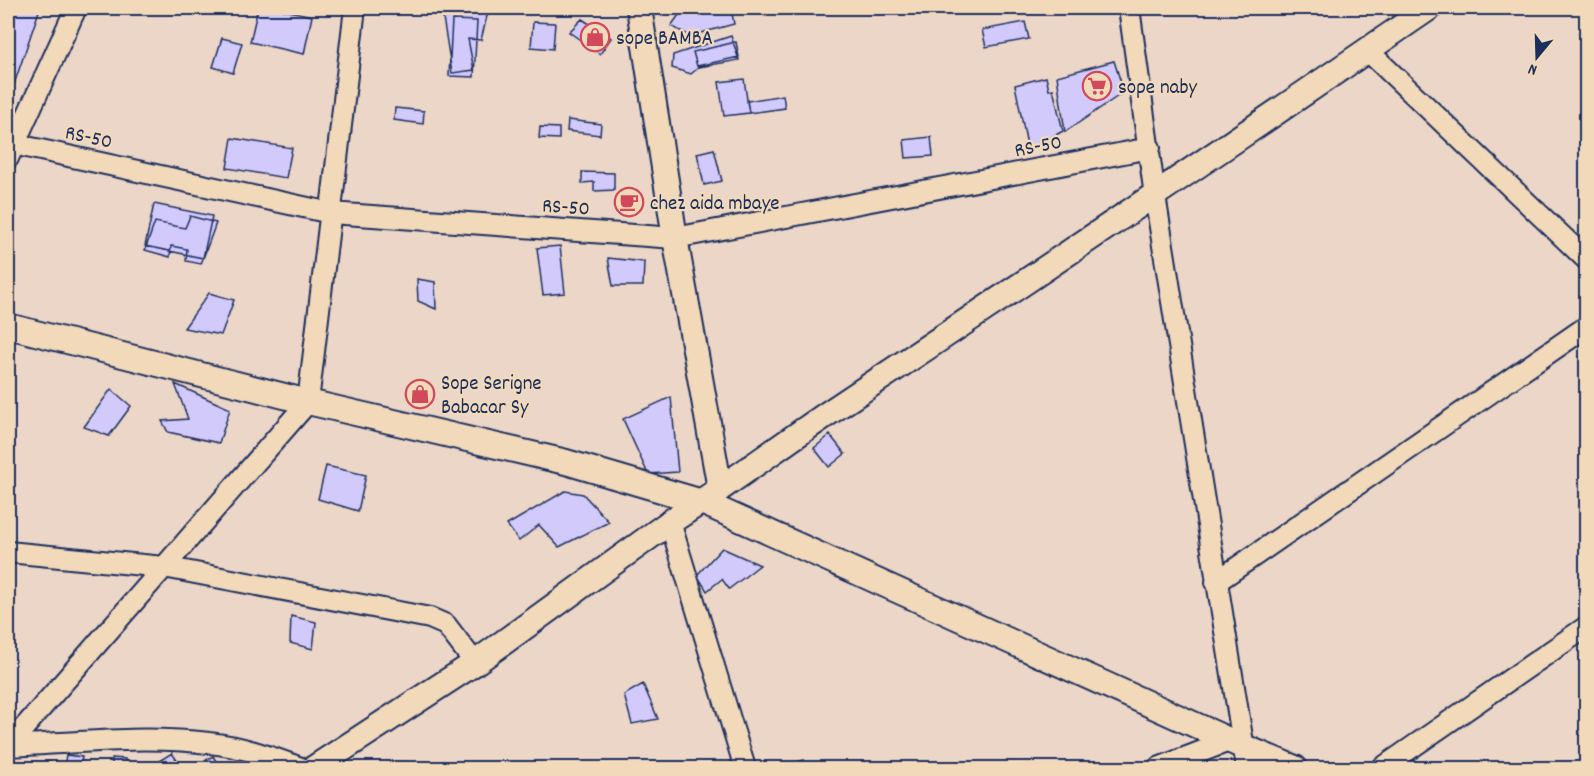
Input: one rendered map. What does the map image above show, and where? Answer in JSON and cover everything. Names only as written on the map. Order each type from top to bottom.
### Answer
[{"type":"street","points":[[10,151],[76,8]]},
{"type":"street","points":[[301,768],[263,754],[211,743],[157,739],[8,746],[308,402],[355,8]]},
{"type":"street","points":[[639,8],[675,238],[711,496]]},
{"type":"street","points":[[1130,8],[1155,196],[1216,582],[1240,752]]},
{"type":"street","points":[[314,768],[475,663],[670,522],[711,496],[789,440],[1155,196],[1429,8]]},
{"type":"street","points":[[1367,50],[1587,259]]},
{"type":"street","name":"RS-50","points":[[10,151],[331,213],[675,238],[1150,148]]},
{"type":"street","points":[[8,326],[308,402],[711,496],[1240,752],[1294,768]]},
{"type":"street","points":[[1216,582],[1587,327]]},
{"type":"street","points":[[670,522],[745,768]]},
{"type":"street","points":[[8,552],[164,567],[430,618],[446,626],[475,663]]},
{"type":"street","points":[[1382,768],[1587,627]]},
{"type":"street","points":[[1158,768],[1240,752]]},
{"type":"building","points":[[10,8],[40,8],[8,102],[8,15]]},
{"type":"building","points":[[258,8],[276,8],[312,16],[304,54],[250,42]]},
{"type":"building","points":[[684,8],[731,8],[734,24],[690,36],[671,26]]},
{"type":"building","points":[[918,8],[951,8],[919,14]]},
{"type":"building","points":[[488,12],[481,40],[468,39],[474,70],[452,73],[443,18]]},
{"type":"building","points":[[582,19],[611,38],[600,54],[569,32]]},
{"type":"building","points":[[452,20],[477,21],[474,77],[449,76]]},
{"type":"building","points":[[533,22],[555,23],[553,49],[531,47]]},
{"type":"building","points":[[1025,22],[1029,39],[986,47],[982,30]]},
{"type":"building","points":[[731,36],[739,60],[699,67],[691,74],[672,68],[673,55]]},
{"type":"building","points":[[222,38],[242,43],[233,73],[213,67]]},
{"type":"building","points":[[736,42],[739,57],[697,66],[693,52]]},
{"type":"building","points":[[1114,61],[1124,92],[1065,132],[1057,76]]},
{"type":"building","points":[[1046,77],[1049,90],[1053,89],[1063,131],[1028,150],[1015,85]]},
{"type":"building","points":[[744,79],[749,113],[724,116],[719,82]]},
{"type":"building","points":[[783,95],[785,108],[749,113],[747,101]]},
{"type":"building","points":[[395,108],[424,111],[423,124],[394,120]]},
{"type":"building","points":[[568,120],[601,124],[600,135],[567,131]]},
{"type":"building","points":[[540,127],[559,128],[559,139],[539,138]]},
{"type":"building","points":[[931,137],[933,156],[906,158],[904,140]]},
{"type":"building","points":[[232,138],[292,148],[286,178],[227,168]]},
{"type":"building","points":[[714,149],[722,181],[704,185],[697,153]]},
{"type":"building","points":[[582,172],[614,173],[614,190],[594,191],[594,182],[582,183]]},
{"type":"building","points":[[154,204],[212,216],[203,258],[145,246]]},
{"type":"building","points":[[190,216],[216,223],[201,264],[186,261],[187,249],[171,246],[170,257],[145,250],[155,222],[185,228]]},
{"type":"building","points":[[560,246],[565,293],[543,295],[537,248]]},
{"type":"building","points":[[608,258],[644,262],[643,286],[613,286]]},
{"type":"building","points":[[417,279],[435,282],[436,309],[418,301]]},
{"type":"building","points":[[209,293],[234,300],[221,335],[184,328]]},
{"type":"building","points":[[175,384],[230,409],[219,443],[168,432],[162,421],[188,419]]},
{"type":"building","points":[[111,389],[131,406],[109,436],[84,427]]},
{"type":"building","points":[[671,397],[678,472],[648,474],[623,419]]},
{"type":"building","points":[[830,435],[845,454],[829,467],[814,448]]},
{"type":"building","points":[[326,466],[366,475],[358,511],[318,499]]},
{"type":"building","points":[[565,491],[583,494],[609,522],[559,547],[539,525],[519,541],[507,525]]},
{"type":"building","points":[[722,548],[760,565],[729,589],[722,579],[707,591],[697,575]]},
{"type":"building","points":[[291,616],[316,622],[313,649],[290,643]]},
{"type":"building","points":[[643,684],[658,719],[632,724],[624,695]]},
{"type":"building","points":[[172,753],[182,768],[153,768],[151,766]]},
{"type":"building","points":[[66,755],[82,757],[80,768],[64,768]]},
{"type":"building","points":[[213,756],[220,768],[202,768],[199,764]]},
{"type":"building","points":[[112,758],[125,759],[125,768],[112,768]]},
{"type":"building","points":[[804,760],[807,768],[781,768],[781,767]]},
{"type":"building","points":[[8,762],[50,762],[50,768],[8,768]]},
{"type":"place","name":"sope BAMBA","points":[[595,37]]},
{"type":"place","name":"sope naby","points":[[1097,86]]},
{"type":"place","name":"chez aida mbaye","points":[[629,202]]},
{"type":"place","name":"Sope Serigne Babacar Sy","points":[[420,394]]}]
